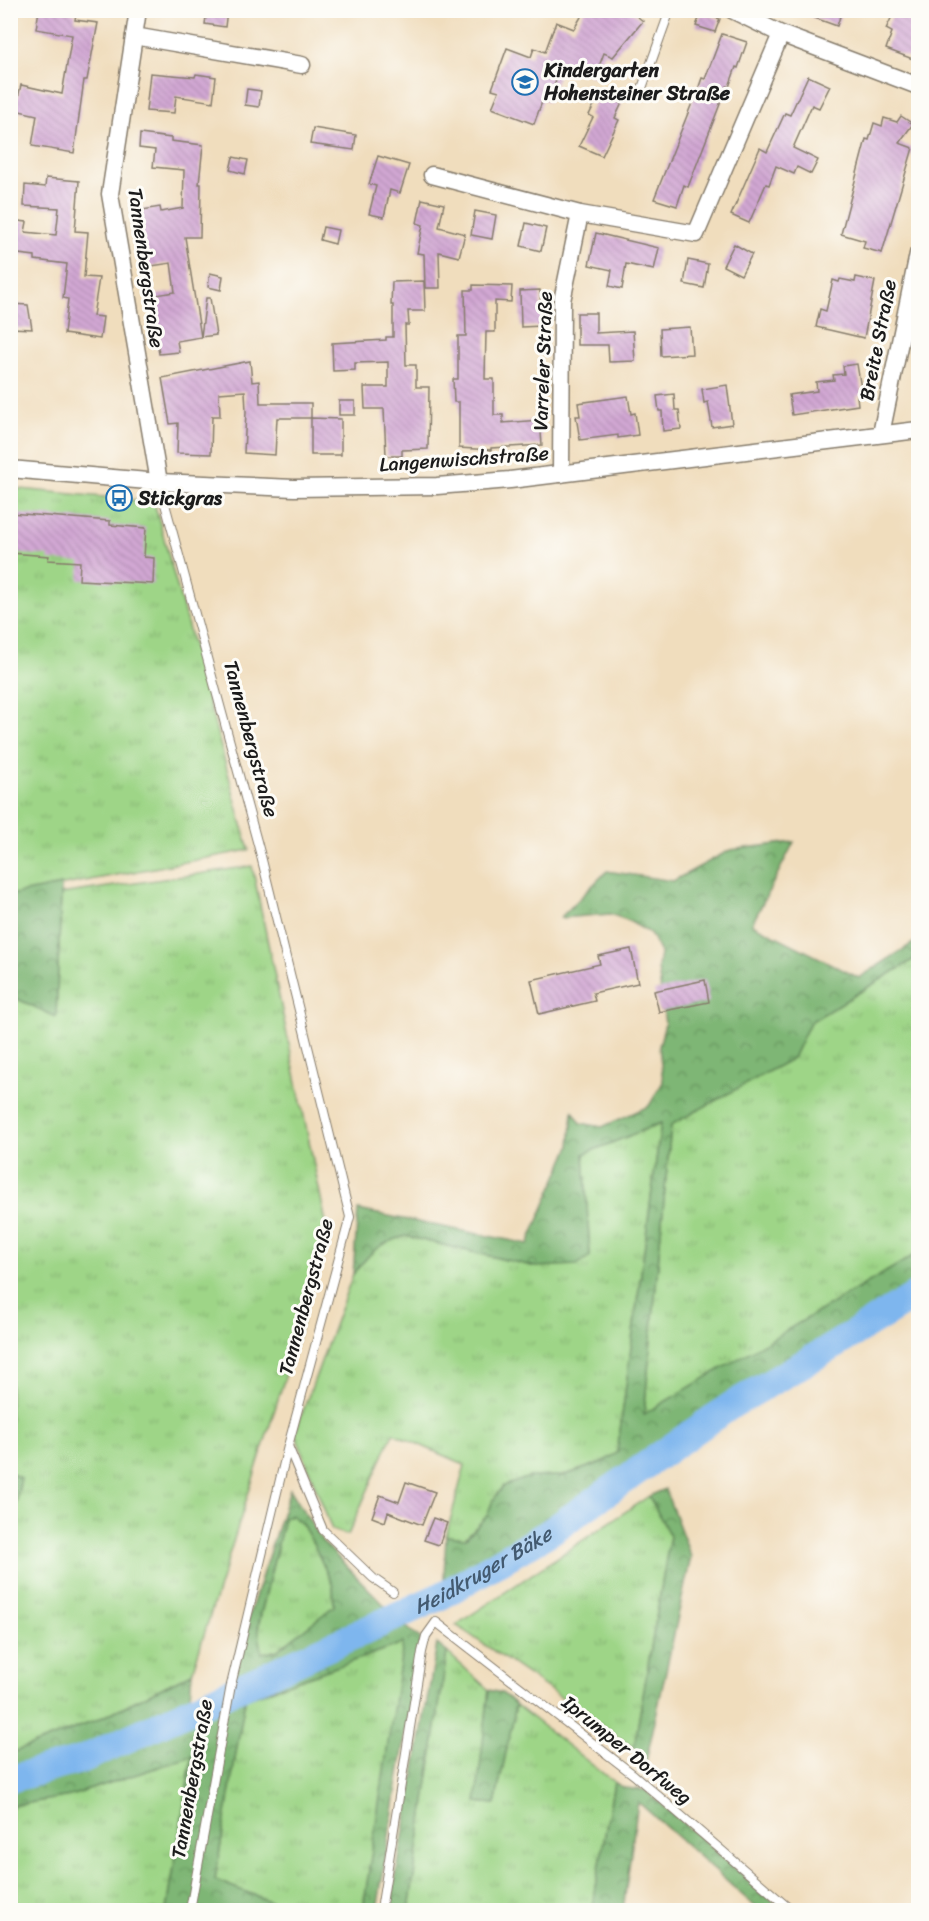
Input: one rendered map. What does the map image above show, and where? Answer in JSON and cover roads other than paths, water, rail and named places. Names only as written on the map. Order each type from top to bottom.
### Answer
[{"type":"street","name":"Tannenbergstraße","points":[[138,10],[110,194],[159,482]]},
{"type":"street","points":[[732,10],[781,34],[918,86]]},
{"type":"street","points":[[432,175],[580,214],[696,234],[781,34]]},
{"type":"street","points":[[134,36],[302,65]]},
{"type":"street","name":"Varreler Straße","points":[[561,474],[562,301],[580,214]]},
{"type":"street","name":"Breite Straße","points":[[881,434],[918,254]]},
{"type":"street","name":"Langenwischstraße","points":[[10,469],[159,482],[294,488],[437,486],[561,474],[918,430]]},
{"type":"lane","points":[[641,91],[670,10]]},
{"type":"lane","name":"Tannenbergstraße","points":[[159,482],[261,856],[350,1217],[288,1446],[231,1685],[189,1911]]},
{"type":"lane","points":[[288,1446],[323,1530],[373,1578],[393,1592]]},
{"type":"lane","name":"Iprumper Dorfweg","points":[[381,1911],[422,1652],[426,1636],[436,1622],[634,1775],[791,1911]]},
{"type":"waterway","name":"Heidkruger Bäke","points":[[10,1779],[81,1760],[443,1595],[550,1532],[732,1405],[918,1294]]},
{"type":"place","name":"Kindergarten Hohensteiner Straße","points":[[525,82]]},
{"type":"place","name":"Stickgras","points":[[119,498]]}]
